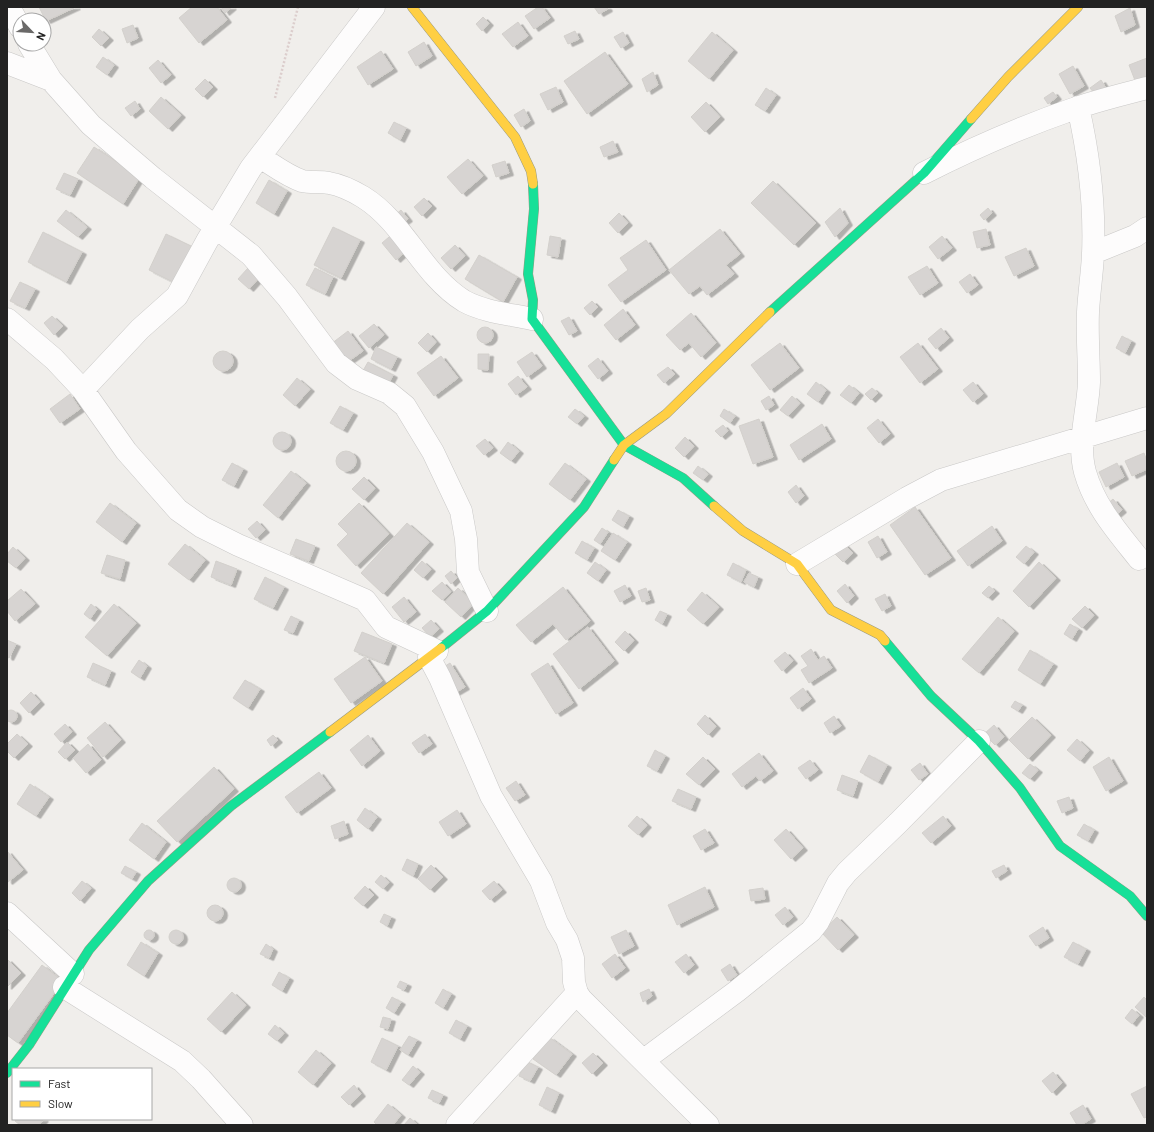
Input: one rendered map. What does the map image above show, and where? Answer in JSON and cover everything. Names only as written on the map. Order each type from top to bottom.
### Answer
[{"type":"street","points":[[83,390],[140,329],[177,296],[216,227],[260,157],[374,7]]},
{"type":"street","points":[[7,1073],[29,1045],[68,980],[89,950],[148,881],[225,812],[433,654],[487,611],[584,507],[624,445],[666,414],[785,298],[924,173],[1008,77],[1078,7]]},
{"type":"street","points":[[415,8],[515,137],[532,171],[534,209],[528,274],[532,300],[532,319],[624,445],[683,478],[743,531],[797,564],[831,610],[880,634],[931,696],[979,741],[1020,788],[1060,846],[1130,896],[1147,916]]},
{"type":"street","points":[[34,52],[51,80],[91,125],[153,178],[251,255],[287,296],[336,363],[357,379],[389,393],[405,406],[433,452],[461,511],[466,539],[468,572],[487,611]]},
{"type":"street","points":[[7,63],[51,80]]},
{"type":"street","points":[[924,173],[968,151],[1078,107],[1147,88]]},
{"type":"street","points":[[1078,107],[1086,144],[1089,169],[1093,253],[1088,312],[1089,382],[1082,451],[1085,472],[1100,508],[1139,559]]},
{"type":"street","points":[[260,157],[302,181],[329,182],[346,188],[382,211],[429,268],[449,288],[465,301],[482,308],[532,319]]},
{"type":"street","points":[[1093,253],[1135,236],[1147,228]]},
{"type":"street","points":[[7,319],[54,359],[83,390],[126,451],[178,510],[202,527],[238,545],[365,600],[386,627],[433,654],[440,678],[491,796],[541,881],[557,923],[567,940],[573,958],[574,982],[577,993],[586,1004],[708,1125]]},
{"type":"street","points":[[797,564],[907,498],[941,480],[1147,418]]},
{"type":"street","points":[[644,1060],[736,992],[811,931],[821,916],[838,883],[846,872],[898,823],[979,741]]},
{"type":"street","points":[[7,913],[68,980],[182,1061],[201,1079],[242,1125]]},
{"type":"street","points":[[457,1125],[577,993]]},
{"type":"path","points":[[273,105],[298,7]]},
{"type":"building","points":[[39,7],[76,7],[52,18],[52,12],[42,12]]},
{"type":"building","points":[[192,7],[217,7],[227,20],[199,43],[179,18]]},
{"type":"building","points":[[221,7],[232,7],[225,13]]},
{"type":"building","points":[[538,7],[542,7],[550,18],[534,29],[525,16]]},
{"type":"building","points":[[594,7],[607,7],[608,9],[599,14]]},
{"type":"building","points":[[1130,8],[1135,25],[1121,32],[1115,16]]},
{"type":"building","points":[[483,17],[489,23],[482,31],[476,24]]},
{"type":"building","points":[[518,22],[528,36],[513,47],[502,34]]},
{"type":"building","points":[[133,25],[138,38],[127,43],[122,29]]},
{"type":"building","points":[[99,29],[109,38],[101,46],[92,37]]},
{"type":"building","points":[[575,31],[579,39],[568,44],[564,36]]},
{"type":"building","points":[[623,32],[629,43],[621,48],[614,37]]},
{"type":"building","points":[[712,32],[733,50],[709,79],[688,61]]},
{"type":"building","points":[[424,42],[432,56],[416,66],[408,52]]},
{"type":"building","points":[[381,51],[393,69],[368,85],[357,67]]},
{"type":"building","points":[[605,52],[628,84],[587,114],[564,81]]},
{"type":"building","points":[[103,57],[114,65],[107,75],[96,67]]},
{"type":"building","points":[[1147,58],[1147,79],[1136,83],[1129,65]]},
{"type":"building","points":[[158,60],[171,75],[161,83],[149,68]]},
{"type":"building","points":[[1073,66],[1084,86],[1070,94],[1059,74]]},
{"type":"building","points":[[653,72],[658,85],[647,92],[642,79]]},
{"type":"building","points":[[205,79],[213,87],[203,97],[195,89]]},
{"type":"building","points":[[1101,80],[1108,91],[1098,98],[1090,88]]},
{"type":"building","points":[[556,87],[563,102],[548,110],[540,94]]},
{"type":"building","points":[[766,88],[776,95],[765,111],[755,105]]},
{"type":"building","points":[[1053,92],[1057,97],[1048,104],[1044,98]]},
{"type":"building","points":[[161,97],[181,115],[168,129],[149,111]]},
{"type":"building","points":[[135,101],[140,109],[131,116],[125,108]]},
{"type":"building","points":[[706,102],[720,117],[705,132],[691,117]]},
{"type":"building","points":[[524,109],[530,121],[521,127],[514,115]]},
{"type":"building","points":[[394,122],[406,128],[400,140],[388,133]]},
{"type":"building","points":[[613,141],[618,152],[604,157],[600,147]]},
{"type":"building","points":[[94,147],[140,177],[123,204],[77,173]]},
{"type":"building","points":[[468,159],[483,176],[462,194],[447,177]]},
{"type":"building","points":[[505,161],[509,173],[496,177],[492,165]]},
{"type":"building","points":[[64,173],[78,179],[70,195],[56,189]]},
{"type":"building","points":[[269,180],[287,191],[274,214],[256,203]]},
{"type":"building","points":[[773,181],[816,223],[794,245],[751,203]]},
{"type":"building","points":[[424,198],[432,206],[422,216],[414,207]]},
{"type":"building","points":[[840,208],[848,223],[835,237],[825,222]]},
{"type":"building","points":[[988,208],[992,213],[984,220],[980,215]]},
{"type":"building","points":[[66,210],[87,227],[78,237],[57,221]]},
{"type":"building","points":[[401,210],[408,219],[400,225],[394,216]]},
{"type":"building","points":[[619,213],[628,223],[618,233],[609,223]]},
{"type":"building","points":[[333,227],[360,240],[341,278],[314,265]]},
{"type":"building","points":[[720,229],[740,254],[726,265],[734,274],[707,295],[700,286],[689,294],[669,270]]},
{"type":"building","points":[[986,229],[990,245],[977,248],[973,232]]},
{"type":"building","points":[[396,231],[410,247],[396,260],[382,243]]},
{"type":"building","points":[[43,232],[82,252],[66,282],[28,262]]},
{"type":"building","points":[[166,234],[193,247],[175,283],[149,270]]},
{"type":"building","points":[[550,236],[561,238],[558,257],[547,255]]},
{"type":"building","points":[[942,236],[952,248],[938,259],[929,247]]},
{"type":"building","points":[[646,240],[666,270],[621,302],[608,285],[628,270],[620,258]]},
{"type":"building","points":[[455,245],[465,256],[451,269],[441,258]]},
{"type":"building","points":[[1026,248],[1034,266],[1014,276],[1005,257]]},
{"type":"building","points":[[479,255],[517,277],[503,302],[465,279]]},
{"type":"building","points":[[927,266],[938,283],[920,295],[908,277]]},
{"type":"building","points":[[248,268],[259,278],[249,289],[238,279]]},
{"type":"building","points":[[315,268],[333,277],[325,294],[306,285]]},
{"type":"building","points":[[970,274],[978,285],[967,293],[959,282]]},
{"type":"building","points":[[20,282],[35,289],[25,308],[10,301]]},
{"type":"building","points":[[592,301],[598,307],[590,315],[584,308]]},
{"type":"building","points":[[623,309],[635,325],[616,340],[604,325]]},
{"type":"building","points":[[691,313],[716,343],[701,357],[689,343],[680,350],[666,335]]},
{"type":"building","points":[[52,316],[63,326],[54,335],[44,323]]},
{"type":"building","points":[[569,317],[577,331],[569,335],[561,321]]},
{"type":"building","points":[[374,324],[384,335],[369,348],[359,336]]},
{"type":"building","points":[[482,327],[488,327],[493,332],[491,341],[488,343],[482,343],[477,338],[477,332]]},
{"type":"building","points":[[941,328],[949,338],[936,349],[928,339]]},
{"type":"building","points":[[348,331],[363,351],[346,363],[331,344]]},
{"type":"building","points":[[428,333],[436,342],[427,352],[418,343]]},
{"type":"building","points":[[1122,336],[1131,341],[1125,353],[1116,348]]},
{"type":"building","points":[[780,343],[799,368],[770,390],[751,365]]},
{"type":"building","points":[[918,343],[938,369],[920,383],[900,357]]},
{"type":"building","points":[[376,347],[397,357],[391,369],[371,359]]},
{"type":"building","points":[[223,351],[230,354],[233,361],[230,368],[223,371],[216,368],[213,361],[216,354]]},
{"type":"building","points":[[532,352],[542,366],[527,377],[517,362]]},
{"type":"building","points":[[478,354],[489,354],[488,370],[478,369]]},
{"type":"building","points":[[441,356],[458,378],[434,396],[417,373]]},
{"type":"building","points":[[598,358],[608,371],[598,379],[588,366]]},
{"type":"building","points":[[368,362],[393,375],[385,390],[360,376]]},
{"type":"building","points":[[668,367],[675,374],[664,383],[657,375]]},
{"type":"building","points":[[518,376],[527,387],[516,395],[508,384]]},
{"type":"building","points":[[297,378],[310,389],[295,406],[283,395]]},
{"type":"building","points":[[816,382],[826,390],[818,402],[807,394]]},
{"type":"building","points":[[973,382],[983,394],[973,402],[963,390]]},
{"type":"building","points":[[849,385],[859,393],[851,403],[840,395]]},
{"type":"building","points":[[872,388],[878,393],[871,400],[865,394]]},
{"type":"building","points":[[70,394],[80,409],[60,423],[50,409]]},
{"type":"building","points":[[769,396],[774,405],[766,410],[761,401]]},
{"type":"building","points":[[792,396],[800,403],[788,416],[780,410]]},
{"type":"building","points":[[340,406],[353,413],[343,430],[330,423]]},
{"type":"building","points":[[575,409],[584,416],[577,424],[568,417]]},
{"type":"building","points":[[724,409],[735,416],[730,423],[720,416]]},
{"type":"building","points":[[759,419],[773,457],[753,464],[739,426]]},
{"type":"building","points":[[878,419],[890,434],[879,443],[867,428]]},
{"type":"building","points":[[822,424],[831,439],[799,460],[790,445]]},
{"type":"building","points":[[723,425],[728,431],[721,437],[715,431]]},
{"type":"building","points":[[282,432],[288,435],[291,441],[288,447],[282,450],[276,447],[273,441],[276,435]]},
{"type":"building","points":[[685,437],[694,446],[684,457],[675,448]]},
{"type":"building","points":[[485,439],[493,448],[484,455],[476,446]]},
{"type":"building","points":[[508,442],[519,451],[511,461],[500,453]]},
{"type":"building","points":[[346,451],[353,454],[356,461],[353,468],[346,471],[339,468],[336,461],[339,454]]},
{"type":"building","points":[[1144,453],[1147,461],[1147,469],[1132,476],[1125,461]]},
{"type":"building","points":[[232,463],[243,469],[234,486],[222,480]]},
{"type":"building","points":[[565,463],[586,479],[570,500],[549,484]]},
{"type":"building","points":[[1117,463],[1124,477],[1106,487],[1099,472]]},
{"type":"building","points":[[698,466],[708,474],[703,480],[693,473]]},
{"type":"building","points":[[291,471],[306,483],[278,518],[263,505]]},
{"type":"building","points":[[364,477],[375,488],[364,500],[352,489]]},
{"type":"building","points":[[796,485],[804,496],[796,503],[788,492]]},
{"type":"building","points":[[1113,499],[1122,510],[1115,516],[1106,505]]},
{"type":"building","points":[[110,503],[136,523],[122,542],[96,522]]},
{"type":"building","points":[[359,503],[389,534],[356,566],[337,545],[348,534],[338,524]]},
{"type":"building","points":[[915,507],[951,558],[925,575],[890,525]]},
{"type":"building","points":[[618,510],[629,516],[623,527],[612,520]]},
{"type":"building","points":[[257,521],[265,530],[256,538],[248,529]]},
{"type":"building","points":[[407,523],[429,542],[383,594],[361,573]]},
{"type":"building","points":[[992,526],[1002,541],[968,566],[957,551]]},
{"type":"building","points":[[602,528],[608,532],[600,544],[594,540]]},
{"type":"building","points":[[613,533],[627,542],[615,560],[601,551]]},
{"type":"building","points":[[878,536],[887,552],[877,558],[868,542]]},
{"type":"building","points":[[296,539],[315,546],[309,561],[290,554]]},
{"type":"building","points":[[582,541],[594,548],[587,560],[575,553]]},
{"type":"building","points":[[185,544],[205,560],[189,580],[168,564]]},
{"type":"building","points":[[844,544],[853,553],[843,562],[834,553]]},
{"type":"building","points":[[1026,546],[1034,552],[1024,564],[1016,557]]},
{"type":"building","points":[[13,547],[25,558],[16,568],[7,561],[7,554]]},
{"type":"building","points":[[107,555],[125,560],[120,579],[101,573]]},
{"type":"building","points":[[216,561],[237,569],[231,585],[211,577]]},
{"type":"building","points":[[422,561],[431,569],[423,578],[414,570]]},
{"type":"building","points":[[595,562],[606,570],[598,581],[587,573]]},
{"type":"building","points":[[1039,562],[1056,578],[1029,607],[1013,591]]},
{"type":"building","points":[[733,563],[746,570],[741,582],[727,575]]},
{"type":"building","points":[[451,571],[457,578],[451,584],[445,576]]},
{"type":"building","points":[[749,573],[758,577],[754,587],[744,582]]},
{"type":"building","points":[[265,577],[284,587],[273,608],[254,599]]},
{"type":"building","points":[[442,582],[451,592],[442,600],[432,591]]},
{"type":"building","points":[[845,584],[854,596],[847,603],[837,591]]},
{"type":"building","points":[[625,585],[631,596],[620,602],[614,591]]},
{"type":"building","points":[[989,586],[995,591],[988,598],[982,593]]},
{"type":"building","points":[[563,587],[590,621],[566,640],[553,624],[531,642],[516,625]]},
{"type":"building","points":[[458,588],[474,603],[461,617],[445,602]]},
{"type":"building","points":[[646,588],[650,600],[642,602],[638,591]]},
{"type":"building","points":[[21,589],[35,604],[15,621],[7,611],[7,601]]},
{"type":"building","points":[[702,592],[719,607],[703,624],[687,610]]},
{"type":"building","points":[[885,594],[891,606],[882,611],[875,599]]},
{"type":"building","points":[[404,597],[416,612],[404,622],[392,607]]},
{"type":"building","points":[[91,604],[97,609],[90,619],[84,614]]},
{"type":"building","points":[[114,604],[136,623],[107,656],[85,637]]},
{"type":"building","points":[[1085,606],[1094,615],[1082,628],[1072,619]]},
{"type":"building","points":[[660,611],[667,614],[662,624],[655,620]]},
{"type":"building","points":[[291,616],[299,620],[293,633],[284,630]]},
{"type":"building","points":[[998,617],[1014,631],[979,673],[962,659]]},
{"type":"building","points":[[431,620],[439,629],[430,637],[422,628]]},
{"type":"building","points":[[1070,624],[1078,629],[1072,639],[1064,634]]},
{"type":"building","points":[[588,627],[614,661],[579,689],[553,654]]},
{"type":"building","points":[[625,631],[634,640],[624,651],[615,642]]},
{"type":"building","points":[[362,632],[392,644],[384,663],[354,651]]},
{"type":"building","points":[[7,640],[16,644],[9,658],[7,657]]},
{"type":"building","points":[[811,649],[818,660],[824,656],[832,668],[809,683],[801,670],[808,666],[801,656]]},
{"type":"building","points":[[1030,650],[1053,664],[1040,684],[1018,670]]},
{"type":"building","points":[[785,652],[793,661],[782,671],[774,661]]},
{"type":"building","points":[[365,657],[382,681],[351,703],[334,679]]},
{"type":"building","points":[[139,660],[147,666],[140,678],[131,672]]},
{"type":"building","points":[[93,663],[111,671],[105,685],[87,677]]},
{"type":"building","points":[[450,663],[465,687],[453,694],[439,670]]},
{"type":"building","points":[[548,663],[573,703],[556,714],[531,674]]},
{"type":"building","points":[[245,680],[260,689],[248,708],[233,698]]},
{"type":"building","points":[[803,688],[811,699],[798,709],[790,698]]},
{"type":"building","points":[[31,692],[40,702],[29,713],[20,703]]},
{"type":"building","points":[[1015,701],[1022,705],[1018,711],[1011,707]]},
{"type":"building","points":[[11,710],[15,712],[17,716],[15,720],[11,722],[7,720],[5,716],[7,712]]},
{"type":"building","points":[[705,715],[716,726],[708,735],[697,724]]},
{"type":"building","points":[[834,716],[841,726],[830,733],[824,723]]},
{"type":"building","points":[[1032,717],[1051,735],[1028,759],[1009,740]]},
{"type":"building","points":[[105,722],[121,740],[103,757],[87,738]]},
{"type":"building","points":[[65,724],[72,732],[61,742],[54,734]]},
{"type":"building","points":[[994,725],[1004,737],[995,745],[984,734]]},
{"type":"building","points":[[17,734],[28,744],[14,758],[7,751],[7,744]]},
{"type":"building","points":[[425,734],[432,744],[419,753],[412,743]]},
{"type":"building","points":[[273,735],[278,740],[271,746],[267,740]]},
{"type":"building","points":[[368,735],[380,751],[362,766],[350,750]]},
{"type":"building","points":[[1077,739],[1089,750],[1080,761],[1067,750]]},
{"type":"building","points":[[67,742],[75,750],[65,759],[58,752]]},
{"type":"building","points":[[88,744],[101,760],[86,773],[73,758]]},
{"type":"building","points":[[655,750],[665,756],[657,771],[647,766]]},
{"type":"building","points":[[759,753],[773,771],[760,781],[756,776],[742,787],[732,774]]},
{"type":"building","points":[[869,755],[887,765],[878,782],[860,772]]},
{"type":"building","points":[[703,757],[715,769],[699,785],[686,774]]},
{"type":"building","points":[[1109,757],[1123,781],[1106,791],[1093,767]]},
{"type":"building","points":[[810,760],[818,770],[806,779],[798,768]]},
{"type":"building","points":[[920,763],[928,774],[919,780],[911,770]]},
{"type":"building","points":[[1030,764],[1038,770],[1030,779],[1022,773]]},
{"type":"building","points":[[214,767],[234,789],[177,842],[157,821]]},
{"type":"building","points":[[319,772],[331,788],[297,813],[285,797]]},
{"type":"building","points":[[842,775],[858,781],[853,796],[837,790]]},
{"type":"building","points":[[516,781],[525,795],[515,801],[506,788]]},
{"type":"building","points":[[30,784],[49,797],[36,816],[17,804]]},
{"type":"building","points":[[678,789],[696,797],[691,809],[672,801]]},
{"type":"building","points":[[1069,797],[1073,808],[1062,813],[1057,801]]},
{"type":"building","points":[[365,808],[377,817],[368,829],[357,820]]},
{"type":"building","points":[[457,810],[466,824],[448,836],[439,822]]},
{"type":"building","points":[[637,816],[647,825],[638,835],[628,826]]},
{"type":"building","points":[[943,816],[951,826],[931,843],[922,833]]},
{"type":"building","points":[[344,821],[348,834],[335,839],[331,826]]},
{"type":"building","points":[[142,823],[166,842],[154,859],[129,840]]},
{"type":"building","points":[[1084,824],[1094,830],[1088,841],[1077,835]]},
{"type":"building","points":[[705,829],[714,843],[701,850],[693,836]]},
{"type":"building","points":[[786,829],[803,848],[791,859],[774,840]]},
{"type":"building","points":[[7,851],[23,870],[8,882],[7,881]]},
{"type":"building","points":[[407,859],[418,864],[413,876],[402,870]]},
{"type":"building","points":[[431,865],[443,877],[430,890],[418,879]]},
{"type":"building","points":[[1004,865],[1007,871],[996,878],[992,871]]},
{"type":"building","points":[[125,866],[136,872],[132,879],[121,873]]},
{"type":"building","points":[[381,875],[389,882],[383,889],[375,882]]},
{"type":"building","points":[[234,878],[239,880],[241,885],[239,890],[234,892],[229,890],[227,885],[229,880]]},
{"type":"building","points":[[82,881],[91,888],[80,901],[72,893]]},
{"type":"building","points":[[494,881],[502,890],[490,900],[482,891]]},
{"type":"building","points":[[365,886],[374,895],[363,906],[354,898]]},
{"type":"building","points":[[705,887],[714,907],[677,925],[668,905]]},
{"type":"building","points":[[763,888],[765,899],[751,901],[749,890]]},
{"type":"building","points":[[215,905],[221,907],[223,913],[221,919],[215,921],[209,919],[207,913],[209,907]]},
{"type":"building","points":[[785,907],[793,917],[783,925],[775,915]]},
{"type":"building","points":[[384,914],[391,917],[387,926],[380,922]]},
{"type":"building","points":[[837,917],[854,935],[838,950],[821,932]]},
{"type":"building","points":[[1043,927],[1049,938],[1036,946],[1029,936]]},
{"type":"building","points":[[147,930],[151,930],[153,931],[153,939],[147,940],[144,937],[144,933]]},
{"type":"building","points":[[176,930],[181,932],[183,937],[181,942],[176,944],[171,942],[169,937],[171,932]]},
{"type":"building","points":[[626,930],[634,946],[619,954],[611,937]]},
{"type":"building","points":[[141,942],[158,953],[144,976],[127,965]]},
{"type":"building","points":[[1073,942],[1086,949],[1078,964],[1064,957]]},
{"type":"building","points":[[266,944],[273,949],[269,958],[260,954]]},
{"type":"building","points":[[615,954],[625,968],[612,978],[602,964]]},
{"type":"building","points":[[686,954],[694,965],[684,973],[675,962]]},
{"type":"building","points":[[7,959],[21,973],[7,987]]},
{"type":"building","points":[[730,964],[737,975],[728,981],[721,970]]},
{"type":"building","points":[[42,965],[63,981],[18,1043],[7,1035],[7,1013]]},
{"type":"building","points":[[279,972],[289,978],[282,991],[272,985]]},
{"type":"building","points":[[400,981],[407,984],[404,990],[397,987]]},
{"type":"building","points":[[443,989],[451,994],[443,1008],[435,1003]]},
{"type":"building","points":[[649,989],[652,996],[643,1002],[640,993]]},
{"type":"building","points":[[232,992],[246,1005],[221,1032],[207,1019]]},
{"type":"building","points":[[392,997],[401,1002],[394,1013],[386,1008]]},
{"type":"building","points":[[1144,997],[1147,1000],[1147,1018],[1135,1007]]},
{"type":"building","points":[[1132,1009],[1139,1015],[1132,1024],[1125,1018]]},
{"type":"building","points":[[383,1017],[391,1019],[388,1029],[380,1027]]},
{"type":"building","points":[[456,1020],[467,1026],[460,1039],[449,1033]]},
{"type":"building","points":[[275,1025],[284,1033],[277,1041],[268,1034]]},
{"type":"building","points":[[409,1036],[417,1040],[408,1055],[400,1050]]},
{"type":"building","points":[[549,1037],[572,1054],[556,1075],[533,1059]]},
{"type":"building","points":[[382,1038],[398,1046],[386,1070],[371,1062]]},
{"type":"building","points":[[316,1050],[331,1063],[313,1085],[298,1072]]},
{"type":"building","points":[[593,1053],[603,1063],[592,1074],[582,1063]]},
{"type":"building","points":[[526,1061],[538,1067],[530,1081],[519,1076]]},
{"type":"building","points":[[413,1066],[420,1072],[409,1085],[402,1080]]},
{"type":"building","points":[[1053,1072],[1062,1083],[1052,1093],[1042,1081]]},
{"type":"building","points":[[354,1085],[361,1094],[349,1105],[341,1097]]},
{"type":"building","points":[[1147,1086],[1147,1117],[1144,1118],[1131,1094]]},
{"type":"building","points":[[547,1087],[559,1093],[551,1111],[539,1105]]},
{"type":"building","points":[[432,1090],[443,1095],[439,1103],[428,1098]]},
{"type":"building","points":[[388,1104],[401,1115],[393,1125],[377,1125],[374,1122]]},
{"type":"building","points":[[1083,1105],[1091,1119],[1081,1125],[1077,1125],[1070,1113]]},
{"type":"building","points":[[410,1118],[418,1125],[404,1125]]},
{"type":"building","points":[[43,1120],[39,1125],[20,1125],[15,1121]]},
{"type":"traffic: fast","points":[[770,312],[924,173],[971,119]]},
{"type":"traffic: fast","points":[[533,184],[534,209],[528,274],[533,300],[532,319],[624,445],[683,478],[714,506]]},
{"type":"traffic: fast","points":[[441,648],[487,611],[584,507],[614,460]]},
{"type":"traffic: fast","points":[[885,641],[931,696],[979,741],[1020,788],[1060,846],[1130,896],[1147,916]]},
{"type":"traffic: fast","points":[[7,1073],[29,1045],[89,950],[148,881],[231,806],[330,732]]},
{"type":"traffic: slow","points":[[412,7],[515,137],[531,171],[533,184]]},
{"type":"traffic: slow","points":[[971,119],[1008,77],[1078,7]]},
{"type":"traffic: slow","points":[[614,460],[624,445],[666,414],[770,312]]},
{"type":"traffic: slow","points":[[714,506],[743,531],[797,564],[831,610],[880,635],[885,641]]},
{"type":"traffic: slow","points":[[330,732],[441,648]]}]
